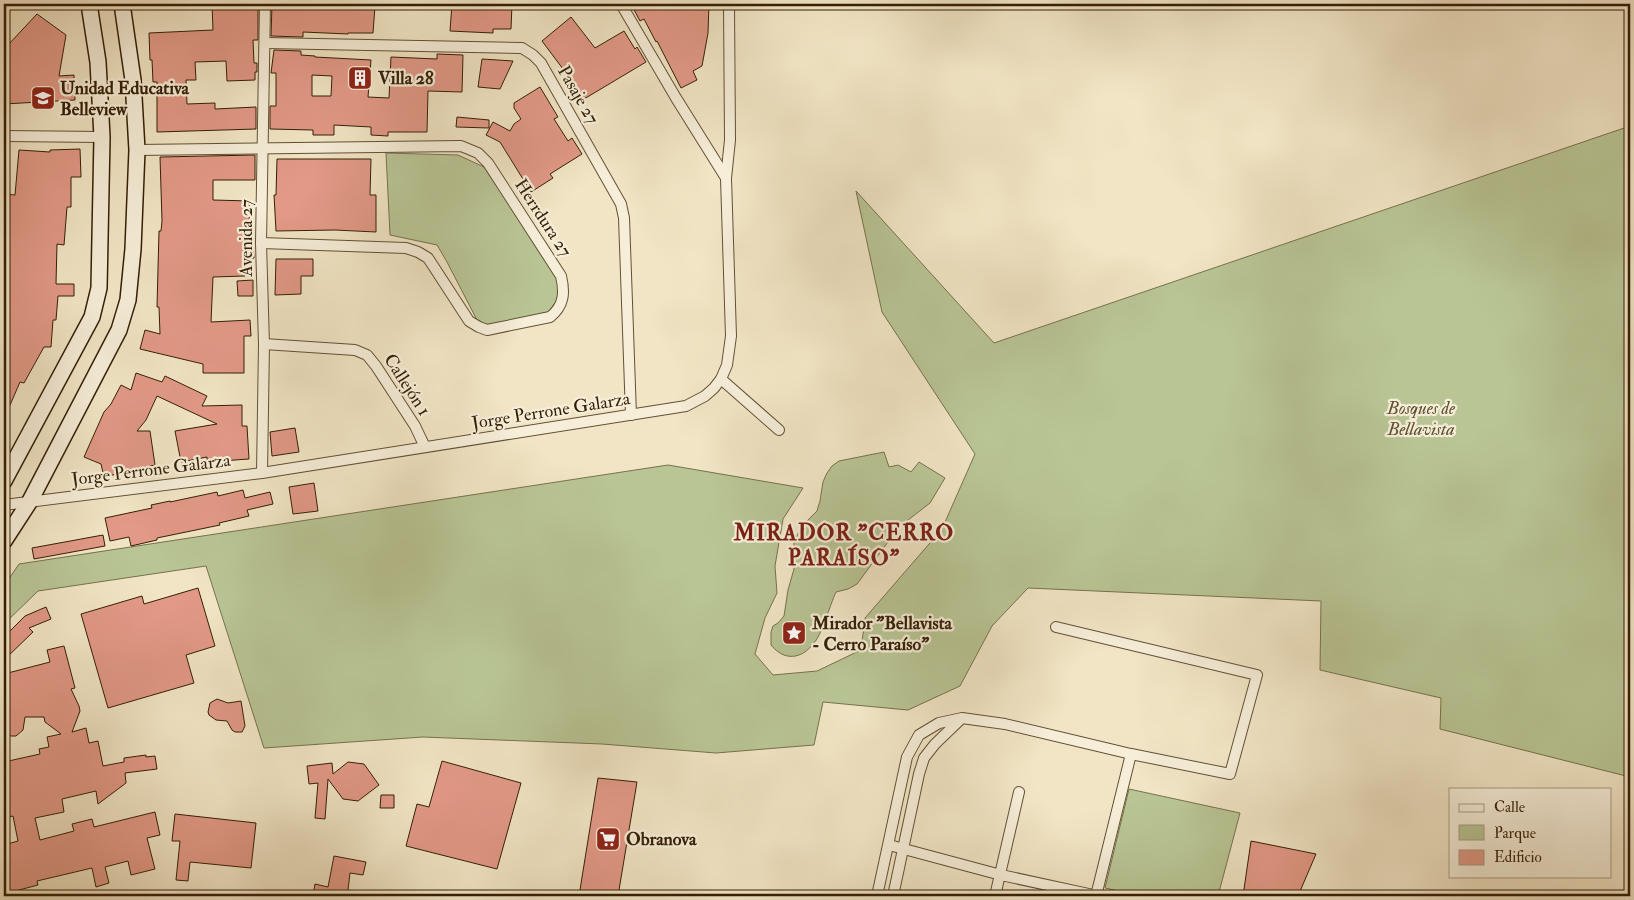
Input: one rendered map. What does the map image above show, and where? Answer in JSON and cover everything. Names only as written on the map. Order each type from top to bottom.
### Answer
[{"type":"main road","points":[[4,481],[92,317],[99,288],[102,137],[98,62],[89,4]]},
{"type":"main road","points":[[4,541],[30,501],[119,330],[128,300],[133,249],[137,150],[133,80],[122,4]]},
{"type":"street","name":"Avenida 27","points":[[262,473],[264,344],[261,243],[266,4]]},
{"type":"street","points":[[621,4],[726,178]]},
{"type":"street","name":"Jorge Perrone Galarza","points":[[4,505],[262,473],[631,415],[686,406],[696,402],[714,388],[721,379],[727,365],[731,336],[726,178],[730,140],[729,4]]},
{"type":"street","name":"Pasaje 27","points":[[265,43],[522,48],[541,63],[621,204],[624,218],[631,415]]},
{"type":"street","points":[[4,136],[102,137]]},
{"type":"street","name":"Herrdura 27","points":[[137,150],[461,146],[478,153],[488,163],[561,276],[564,298],[557,312],[550,317],[487,330],[468,321],[428,258],[418,252],[406,248],[261,243]]},
{"type":"street","name":"Callejón 1","points":[[264,344],[356,350],[367,355],[415,426],[425,448]]},
{"type":"street","points":[[721,379],[779,430]]},
{"type":"street","points":[[877,896],[907,757],[919,735],[939,723],[962,718],[1005,724],[1131,754],[1230,774],[1257,675],[1056,627]]},
{"type":"street","points":[[893,896],[924,758],[934,744],[962,718]]},
{"type":"street","points":[[889,845],[1001,875],[1097,896],[1131,754]]},
{"type":"street","points":[[995,896],[1020,792]]},
{"type":"green space","name":"Bosques de Bellavista","points":[[1630,126],[1630,777],[1440,729],[1441,698],[1320,670],[1321,601],[1028,588],[992,626],[960,686],[908,710],[823,702],[814,745],[716,753],[602,744],[423,737],[264,748],[206,566],[38,591],[4,624],[4,586],[19,564],[668,465],[803,488],[783,519],[775,566],[777,593],[765,618],[755,654],[773,675],[817,671],[861,650],[865,618],[942,529],[975,454],[882,312],[856,191],[994,343]]},
{"type":"green space","points":[[386,153],[458,155],[484,167],[557,274],[559,297],[548,313],[488,325],[477,320],[437,245],[390,235]]},
{"type":"green space","name":"MIRADOR \"CERRO PARAÍSO\"","points":[[884,452],[889,467],[898,465],[911,472],[919,462],[945,478],[930,503],[899,527],[857,584],[836,592],[820,633],[809,649],[798,655],[787,656],[781,654],[771,645],[771,632],[773,626],[784,616],[794,569],[794,540],[805,523],[817,511],[823,482],[827,473],[839,461]]},
{"type":"green space","points":[[1129,789],[1240,813],[1218,896],[1141,896],[1105,888]]},
{"type":"building","points":[[212,4],[258,4],[258,40],[253,40],[254,63],[257,63],[255,80],[227,81],[226,61],[195,62],[196,80],[186,80],[187,104],[215,103],[215,109],[256,107],[256,129],[157,132],[157,82],[153,82],[149,33],[213,30]]},
{"type":"building","points":[[272,4],[362,4],[375,6],[373,33],[303,32],[303,37],[271,36]]},
{"type":"building","points":[[452,4],[512,4],[511,29],[493,29],[493,33],[450,31]]},
{"type":"building","points":[[631,4],[709,4],[708,33],[702,66],[693,71],[697,80],[681,88],[644,19],[640,21]]},
{"type":"building","points":[[37,14],[66,35],[59,76],[74,75],[75,100],[4,104],[4,46],[8,45]]},
{"type":"building","points":[[571,17],[595,48],[624,31],[646,62],[579,102],[570,88],[575,85],[542,41]]},
{"type":"building","points":[[274,50],[301,51],[301,55],[315,57],[371,60],[368,97],[389,98],[391,57],[437,59],[437,54],[463,55],[462,92],[428,91],[427,132],[388,132],[388,136],[371,135],[371,127],[334,125],[334,135],[313,135],[313,130],[270,129],[270,106],[276,106],[276,73],[271,73]],"holes":[[[312,75],[332,76],[331,96],[312,96]]]},
{"type":"building","points":[[482,59],[513,61],[500,89],[478,87]]},
{"type":"building","points":[[540,87],[558,117],[554,119],[568,141],[572,138],[582,154],[550,174],[553,178],[531,192],[500,142],[486,135],[493,122],[510,131],[514,124],[521,119],[514,108],[514,103]]},
{"type":"building","points":[[457,117],[489,120],[489,128],[456,127]]},
{"type":"building","points":[[80,149],[81,177],[71,177],[71,207],[67,207],[64,245],[57,244],[56,284],[74,284],[74,296],[58,296],[56,320],[53,320],[51,347],[44,347],[24,383],[20,382],[4,419],[4,194],[15,195],[19,150],[50,152],[50,150]]},
{"type":"building","points":[[255,155],[255,180],[213,180],[213,200],[250,201],[248,245],[253,245],[254,258],[244,259],[245,276],[213,277],[211,322],[250,320],[251,336],[244,336],[244,373],[203,373],[203,364],[140,349],[145,330],[160,334],[159,307],[157,307],[159,231],[161,231],[162,221],[160,157]]},
{"type":"building","points":[[277,159],[371,159],[370,195],[376,195],[376,232],[335,230],[276,231],[274,195],[276,195]]},
{"type":"building","points":[[276,259],[313,259],[313,276],[301,276],[301,294],[275,295]]},
{"type":"building","points":[[253,280],[253,296],[238,296],[237,281]]},
{"type":"building","points":[[136,373],[162,382],[165,376],[207,396],[202,406],[242,405],[242,426],[247,426],[249,459],[207,462],[207,457],[181,462],[175,431],[217,424],[157,396],[146,420],[137,431],[150,431],[155,465],[104,477],[101,464],[84,457],[104,412],[111,404],[121,385],[131,390]]},
{"type":"building","points":[[295,428],[299,452],[272,456],[270,432]]},
{"type":"building","points":[[314,483],[318,511],[293,514],[289,487]]},
{"type":"building","points":[[243,490],[245,498],[270,492],[273,504],[247,510],[249,516],[219,523],[220,525],[157,538],[157,540],[131,546],[129,537],[110,541],[105,518],[152,508],[151,505],[170,501],[217,492],[218,496]]},
{"type":"building","points":[[103,535],[105,546],[34,559],[32,548]]},
{"type":"building","points":[[198,588],[215,646],[186,655],[194,683],[108,708],[81,614],[142,596],[144,604]]},
{"type":"building","points":[[46,607],[51,619],[29,628],[33,632],[4,660],[4,637],[25,616]]},
{"type":"building","points":[[64,646],[75,688],[71,689],[80,711],[72,732],[86,728],[89,743],[98,741],[103,766],[124,762],[124,758],[146,755],[146,757],[155,756],[157,769],[125,773],[126,783],[98,804],[96,791],[62,799],[64,812],[35,818],[40,840],[74,831],[72,824],[92,819],[94,827],[155,812],[160,835],[147,838],[155,869],[131,875],[128,861],[105,867],[109,883],[96,887],[92,868],[37,881],[38,885],[4,894],[4,845],[18,841],[13,816],[4,818],[4,794],[8,793],[4,762],[40,754],[39,749],[49,747],[47,737],[61,734],[45,722],[44,717],[25,717],[23,730],[16,736],[11,736],[4,732],[4,674],[50,662],[47,650]]},
{"type":"building","points":[[217,699],[228,703],[241,701],[245,726],[242,732],[235,732],[227,721],[216,720],[209,715],[210,703]]},
{"type":"building","points":[[442,761],[521,783],[497,869],[406,846],[417,804],[429,807]]},
{"type":"building","points":[[348,762],[364,764],[379,785],[358,801],[343,799],[328,779],[325,819],[315,818],[318,783],[309,784],[307,766],[332,763],[333,774]]},
{"type":"building","name":"Obranova","points":[[598,778],[637,782],[618,896],[579,896]]},
{"type":"building","points":[[381,795],[394,795],[394,808],[380,808]]},
{"type":"building","points":[[175,814],[256,823],[251,868],[190,862],[188,881],[176,880],[180,841],[172,841]]},
{"type":"building","points":[[1251,841],[1316,854],[1298,896],[1243,896]]},
{"type":"building","points":[[334,856],[366,862],[363,875],[350,873],[348,890],[351,891],[351,896],[313,896],[315,884],[328,887]]},
{"type":"place","name":"Villa 28","points":[[360,78]]},
{"type":"place","name":"Unidad Educativa Belleview","points":[[43,98]]},
{"type":"place","name":"Mirador \"Bellavista - Cerro Paraíso\"","points":[[794,633]]},
{"type":"place","name":"Obranova","points":[[608,839]]},
{"type":"district","name":"MIRADOR \"CERRO PARAÍSO\"","points":[[844,546]]}]
